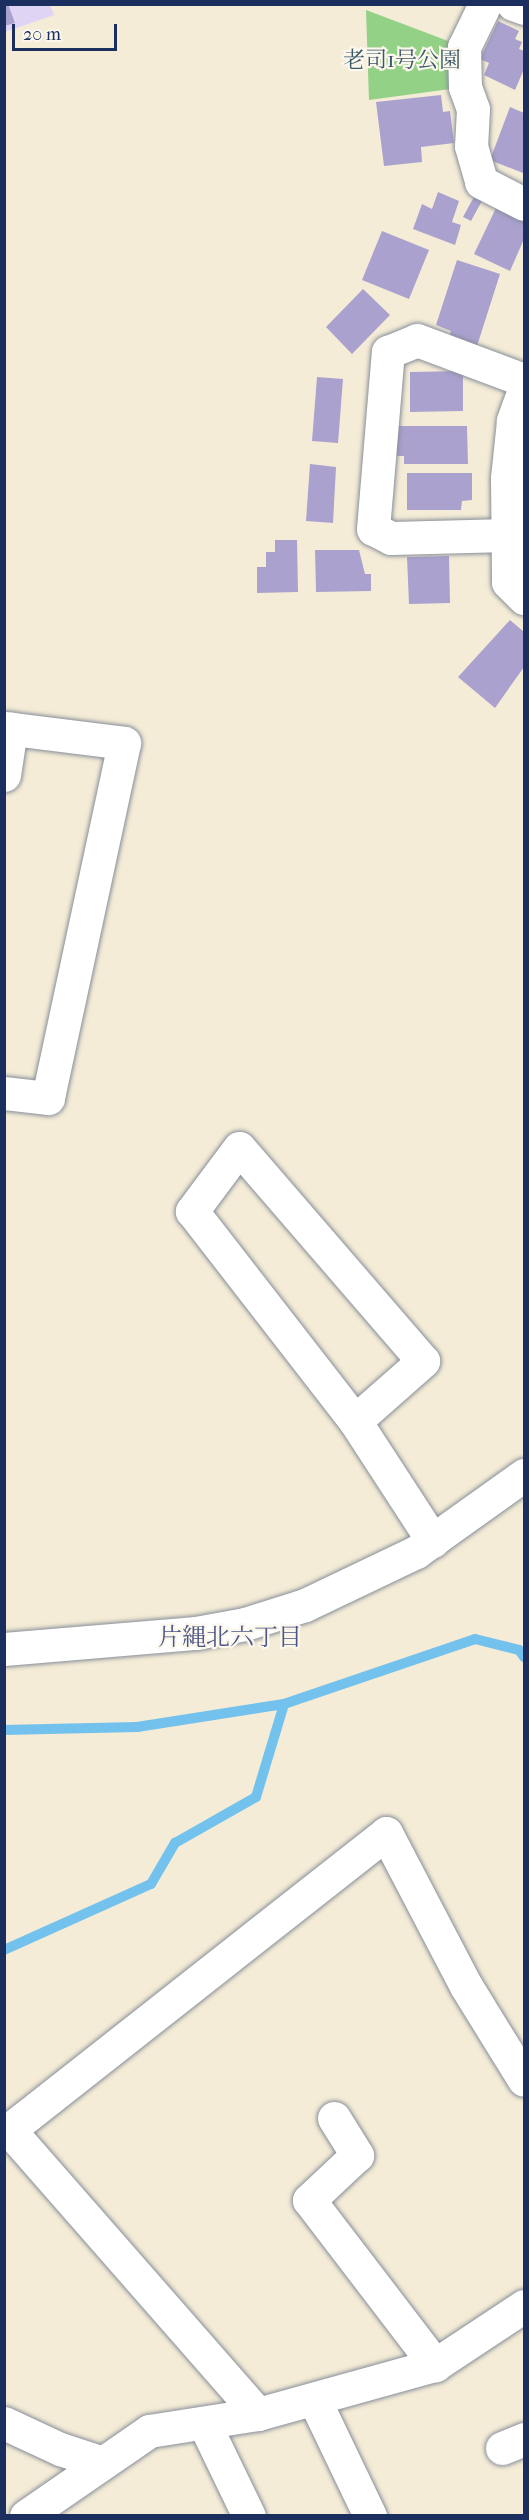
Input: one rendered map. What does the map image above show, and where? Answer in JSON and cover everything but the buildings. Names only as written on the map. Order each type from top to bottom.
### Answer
[{"type":"street","points":[[485,4],[464,47],[465,87],[473,109],[471,146],[481,182],[525,204]]},
{"type":"street","points":[[513,4],[525,8]]},
{"type":"street","points":[[508,535],[391,538],[373,529],[388,352],[417,340],[525,380]]},
{"type":"street","points":[[525,390],[513,421],[508,535],[508,582],[525,598]]},
{"type":"street","points":[[4,775],[8,728],[124,743],[48,1098],[4,1093]]},
{"type":"street","points":[[355,1421],[423,1361],[238,1148],[192,1211],[355,1421],[433,1541]]},
{"type":"street","points":[[4,1649],[163,1636],[245,1624],[352,1585],[433,1541],[525,1475]]},
{"type":"street","points":[[258,2414],[6,2129],[386,1833],[466,1986],[525,2080]]},
{"type":"street","points":[[334,2118],[357,2155],[309,2200],[435,2365]]},
{"type":"street","points":[[26,2516],[150,2431],[258,2414],[435,2365],[525,2306]]},
{"type":"street","points":[[314,2399],[370,2516]]},
{"type":"street","points":[[204,2422],[249,2516]]},
{"type":"street","points":[[4,2423],[60,2449],[104,2463]]},
{"type":"shaded area","points":[[4,5],[50,5],[54,15],[5,32]]},
{"type":"green space","name":"老司1号公園","points":[[366,10],[464,47],[465,87],[369,100]]},
{"type":"waterway","points":[[4,1950],[151,1884],[175,1843],[256,1797],[284,1704],[475,1639],[519,1650],[524,1657]]},
{"type":"waterway","points":[[4,1730],[137,1727],[284,1704]]},
{"type":"district","name":"片縄北六丁目","points":[[230,1638]]}]
